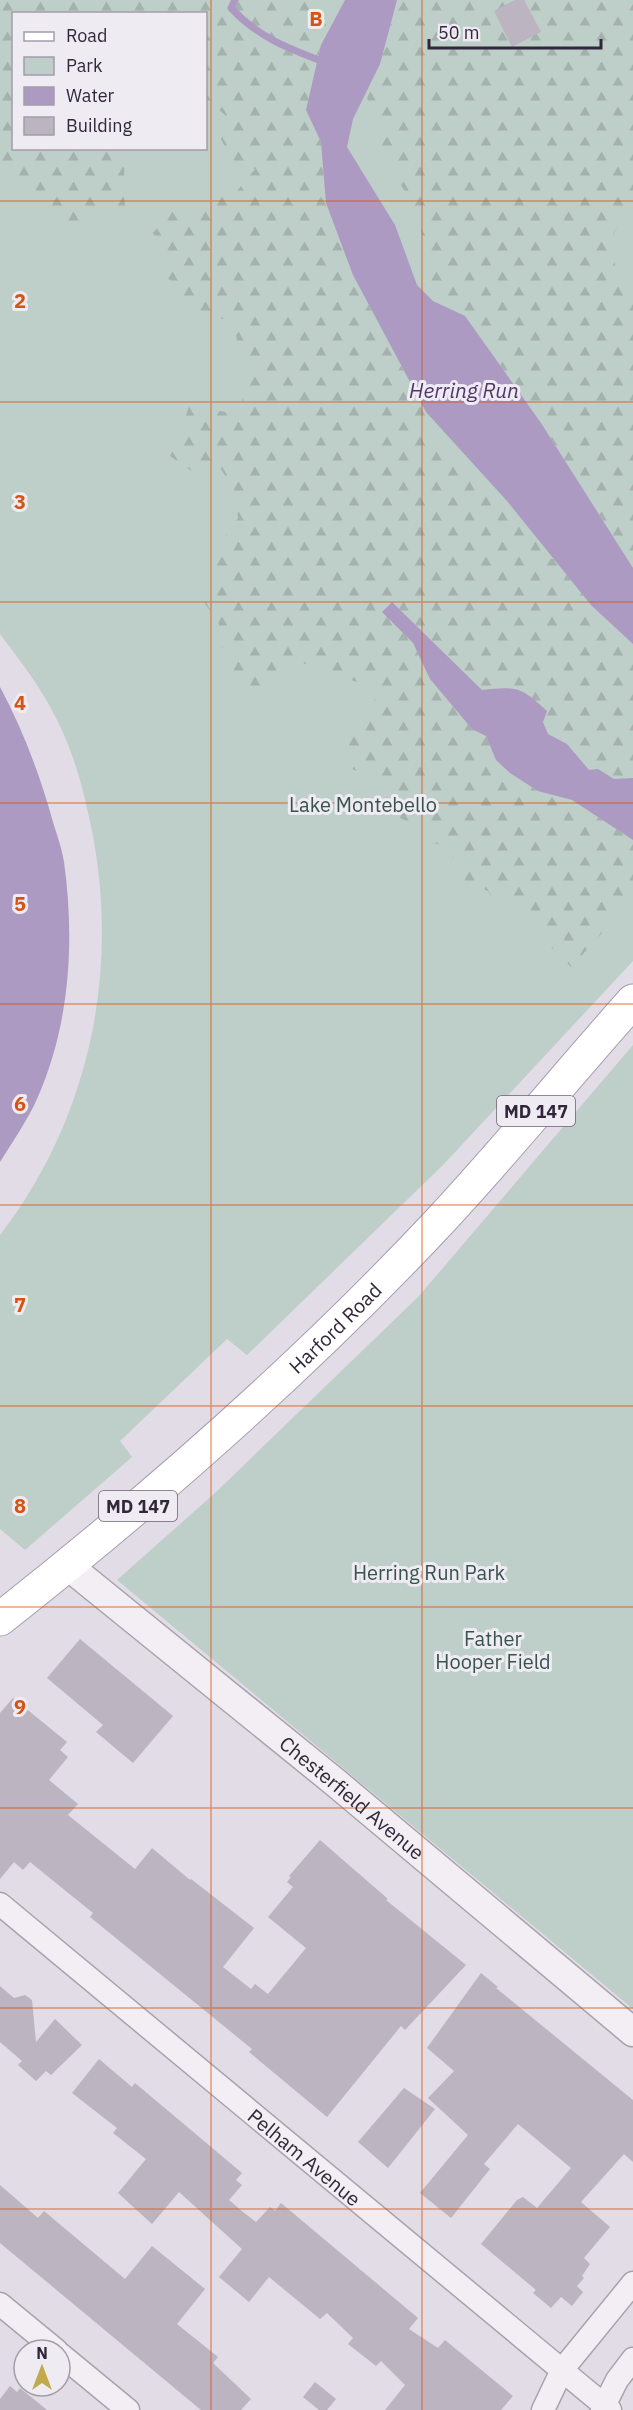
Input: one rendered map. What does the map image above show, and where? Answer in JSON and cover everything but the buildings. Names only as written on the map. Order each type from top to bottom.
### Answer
[{"type":"main road","name":"Harford Road","points":[[0,1619],[209,1446],[335,1328],[439,1222],[633,1000]]},
{"type":"street","name":"Chesterfield Avenue","points":[[67,1565],[336,1783],[633,2032]]},
{"type":"street","name":"Pelham Avenue","points":[[0,1904],[606,2408]]},
{"type":"street","points":[[543,2410],[562,2370],[633,2283]]},
{"type":"street","points":[[0,2304],[41,2338]]},
{"type":"street","points":[[606,2408],[617,2380],[633,2359]]},
{"type":"street","points":[[72,2364],[128,2410]]},
{"type":"green space","name":"Lake Montebello","points":[[0,0],[633,0],[633,961],[444,1164],[247,1355],[227,1339],[120,1441],[132,1457],[25,1550],[0,1529],[0,1235],[32,1189],[57,1140],[77,1089],[91,1036],[100,982],[102,927],[98,872],[80,780],[63,733],[46,699],[0,634]]},
{"type":"green space","points":[[0,0],[331,0],[330,8],[337,14],[321,45],[306,110],[321,142],[326,203],[353,275],[426,412],[435,422],[431,431],[447,453],[480,487],[499,493],[542,544],[547,559],[554,559],[591,605],[623,636],[633,652],[633,778],[614,779],[598,769],[589,770],[567,744],[548,734],[543,722],[508,687],[482,690],[392,602],[382,611],[413,643],[430,679],[472,729],[486,736],[496,760],[510,773],[538,791],[572,800],[633,840],[633,899],[571,967],[519,915],[508,888],[496,904],[488,891],[463,880],[468,860],[445,856],[439,845],[428,840],[432,825],[410,823],[384,810],[379,780],[352,769],[347,743],[375,708],[374,688],[294,660],[280,685],[264,691],[233,684],[234,652],[218,646],[219,624],[204,602],[215,573],[221,543],[238,518],[235,492],[221,469],[193,472],[170,456],[190,403],[236,415],[257,364],[240,354],[233,322],[180,306],[184,288],[165,277],[164,256],[153,233],[171,212],[193,215],[221,197],[237,191],[255,169],[235,167],[221,139],[231,120],[207,104],[207,12],[12,12],[12,150],[127,150],[123,182],[125,207],[91,213],[75,230],[63,218],[43,205],[10,168],[0,180]]},
{"type":"green space","points":[[397,0],[633,0],[633,196],[611,240],[616,270],[633,299],[633,557],[625,555],[541,423],[465,316],[444,306],[427,286],[420,215],[383,157],[366,93],[380,64]]},
{"type":"green space","name":"Herring Run Park","points":[[633,1045],[633,2009],[117,1580],[215,1493],[419,1296]]},
{"type":"water","name":"Herring Run","points":[[345,0],[397,0],[380,64],[353,119],[347,147],[395,225],[417,285],[433,301],[465,316],[541,423],[633,568],[633,644],[591,605],[507,501],[426,412],[353,275],[326,203],[321,142],[306,110],[321,45]]},
{"type":"water","points":[[392,602],[482,690],[503,688],[518,690],[531,697],[547,711],[543,722],[548,734],[567,744],[589,770],[598,769],[614,779],[633,778],[633,840],[572,800],[538,791],[510,773],[496,760],[486,736],[472,729],[430,679],[413,643],[382,612]]},
{"type":"water","points":[[0,687],[30,753],[59,842],[67,892],[69,952],[63,1012],[48,1071],[37,1099],[0,1162]]},
{"type":"waterway","points":[[235,0],[231,8],[252,27],[285,46],[324,62]]},
{"type":"park label","name":"Father Hooper Field","points":[[493,1650]]}]
